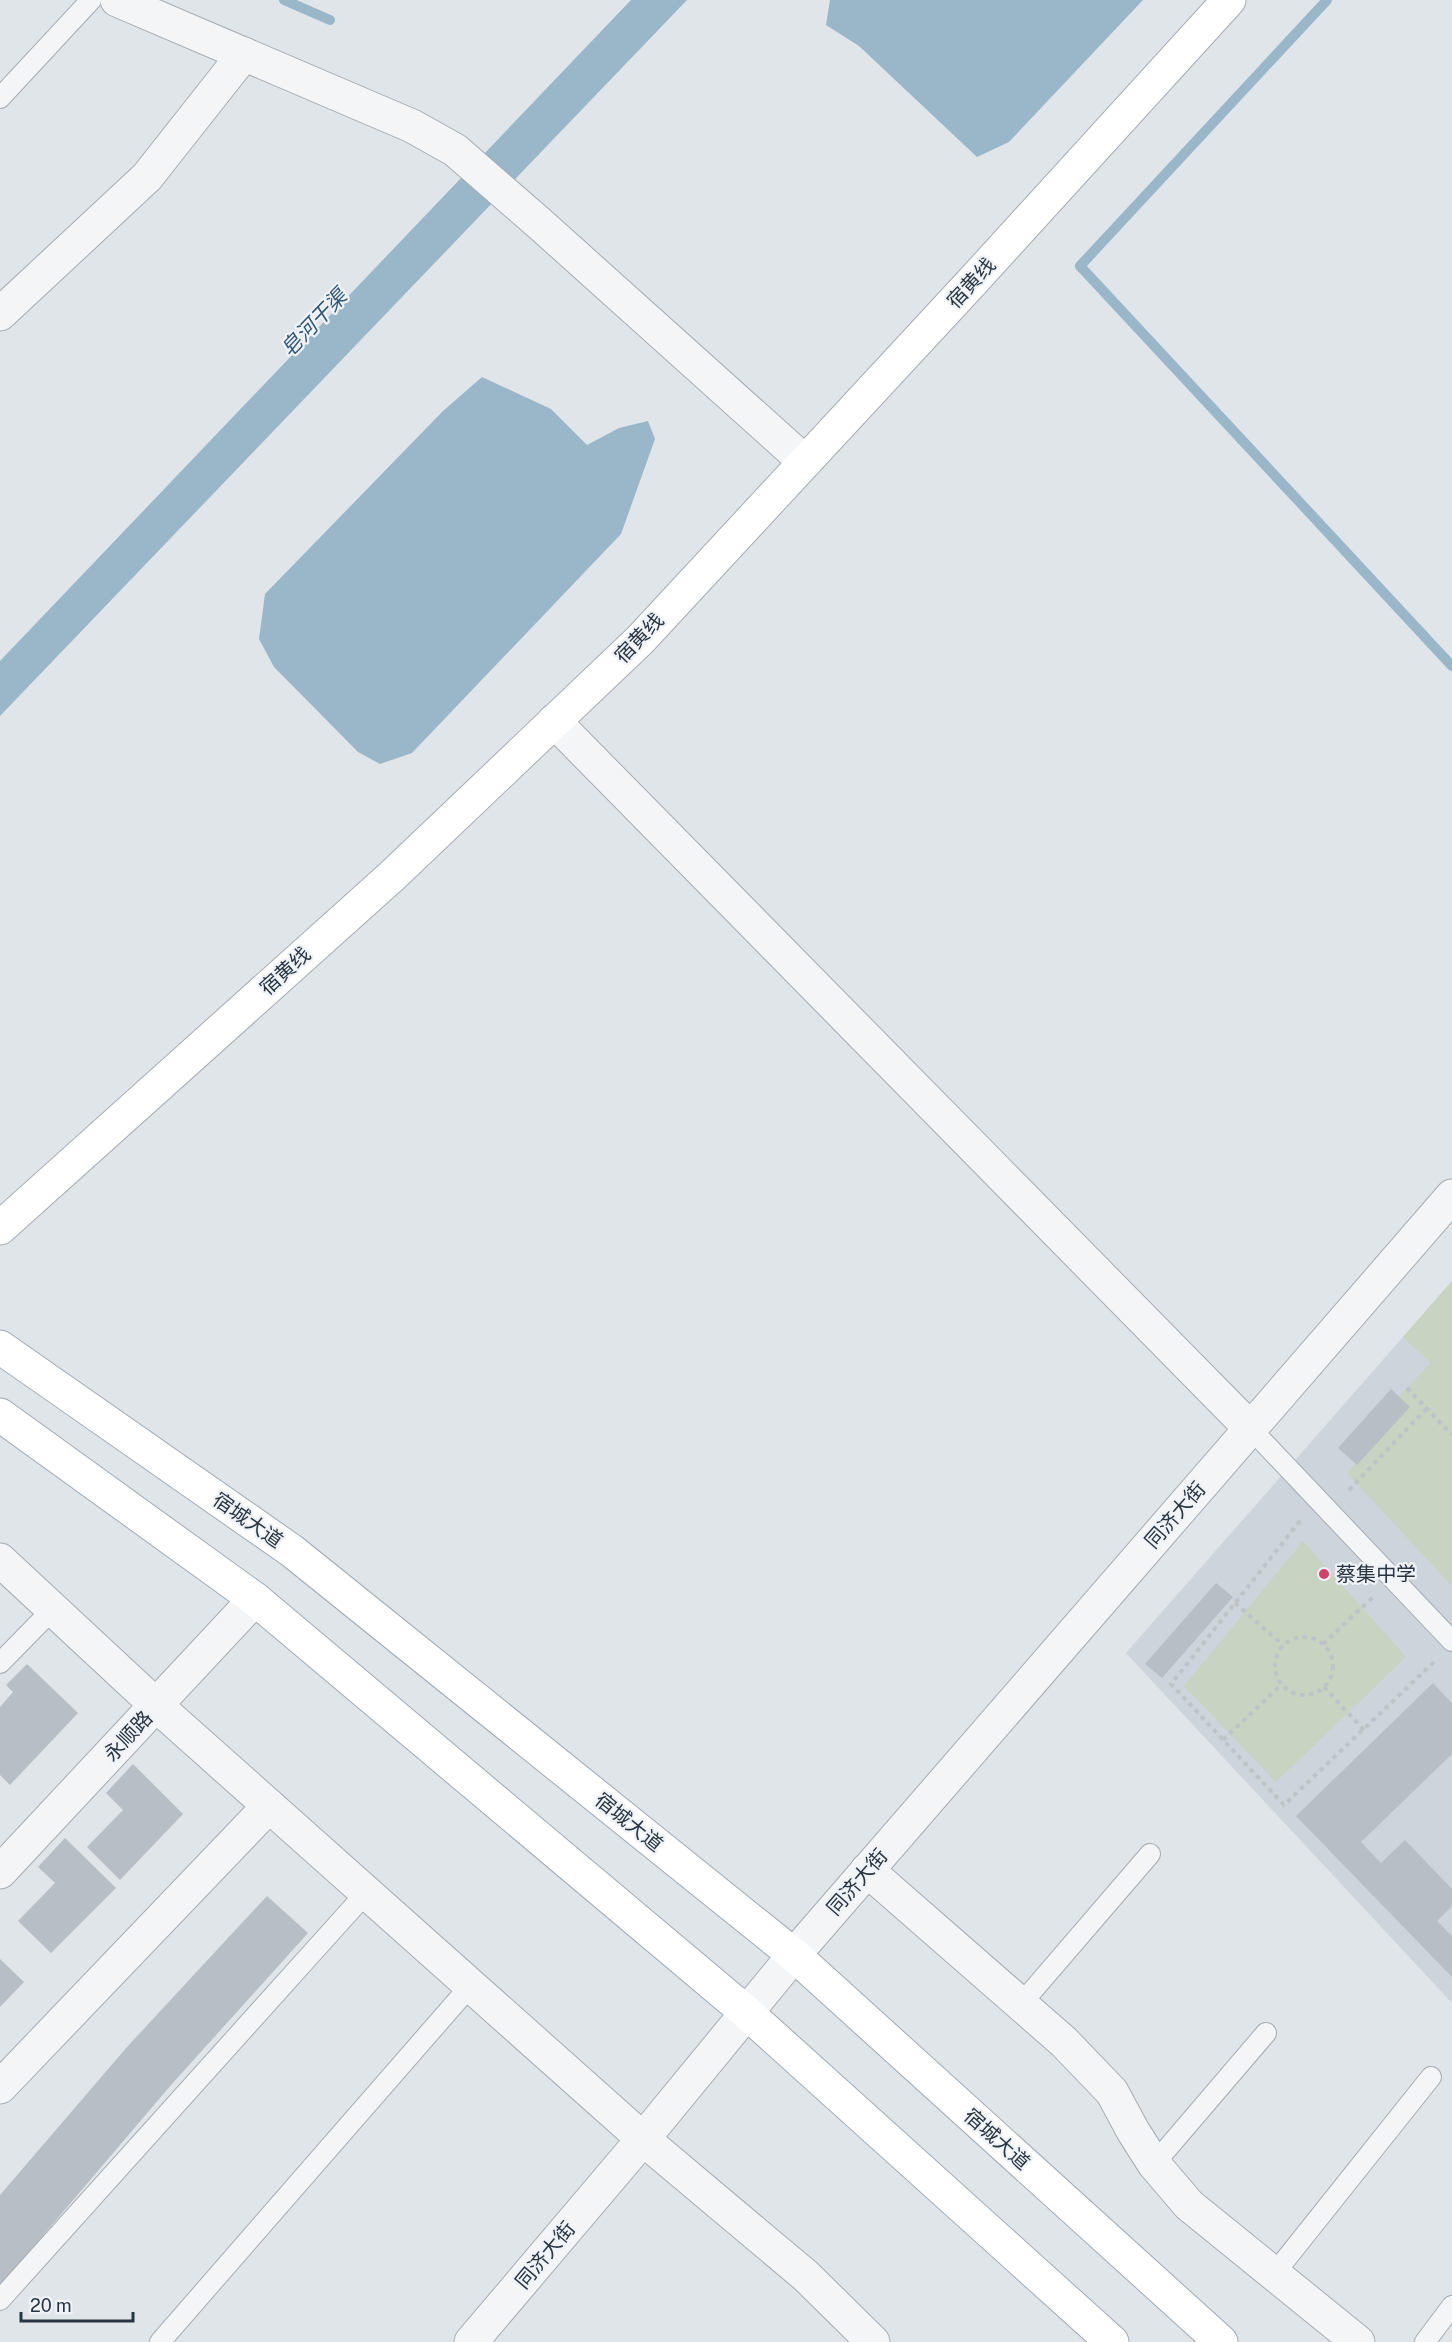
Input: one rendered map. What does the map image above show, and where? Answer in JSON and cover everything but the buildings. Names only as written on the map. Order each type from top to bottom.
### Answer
[{"type":"main road","name":"宿黄线","points":[[0,1228],[392,876],[640,640],[972,282],[1229,0]]},
{"type":"main road","name":"宿城大道","points":[[0,1347],[292,1551],[794,1956],[1221,2342]]},
{"type":"main road","points":[[0,1415],[255,1599],[746,2012],[1112,2342]]},
{"type":"street","points":[[117,0],[412,126],[455,150],[804,461]]},
{"type":"street","points":[[0,314],[147,177],[244,54]]},
{"type":"street","points":[[554,721],[1250,1428]]},
{"type":"street","name":"同济大街","points":[[471,2342],[867,1870],[1452,1196]]},
{"type":"street","points":[[0,1560],[157,1706],[366,1893],[643,2139],[806,2276],[873,2342]]},
{"type":"street","name":"永顺路","points":[[0,1872],[255,1599]]},
{"type":"street","points":[[0,2087],[270,1806]]},
{"type":"street","points":[[867,1870],[1064,2042],[1112,2092],[1154,2164],[1189,2205],[1358,2342]]},
{"type":"lane","points":[[0,99],[91,0]]},
{"type":"lane","points":[[1250,1428],[1452,1641]]},
{"type":"lane","points":[[0,1663],[52,1609]]},
{"type":"lane","points":[[1021,2004],[1150,1854]]},
{"type":"lane","points":[[0,2300],[366,1893]]},
{"type":"lane","points":[[160,2342],[471,1985]]},
{"type":"lane","points":[[1154,2164],[1266,2033]]},
{"type":"lane","points":[[1274,2274],[1431,2077]]},
{"type":"lane","points":[[1425,2342],[1452,2306]]},
{"type":"path","points":[[1407,1388],[1452,1435]]},
{"type":"path","points":[[1427,1408],[1323,1505],[1235,1604],[1172,1684],[1284,1805],[1436,1661]]},
{"type":"path","points":[[1323,1644],[1392,1578]]},
{"type":"path","points":[[1235,1604],[1283,1645]]},
{"type":"path","points":[[1306,1636],[1323,1644],[1333,1660],[1333,1670],[1324,1687],[1307,1696],[1289,1691],[1281,1685],[1275,1666],[1276,1657],[1283,1645],[1296,1637],[1306,1636]]},
{"type":"path","points":[[1223,1740],[1281,1685]]},
{"type":"path","points":[[1324,1687],[1364,1730]]},
{"type":"shaded area","name":"蔡集中学","points":[[1452,1281],[1452,2003],[1126,1653]]},
{"type":"green space","points":[[1452,1281],[1452,1586],[1347,1473],[1409,1407],[1399,1397],[1431,1363],[1403,1337]]},
{"type":"green space","points":[[1303,1541],[1406,1657],[1276,1782],[1184,1686]]},
{"type":"water","points":[[631,0],[687,0],[0,716],[0,661]]},
{"type":"water","points":[[830,0],[1143,0],[1009,142],[977,157],[859,46],[826,25]]},
{"type":"water","points":[[482,377],[551,409],[587,445],[619,428],[648,421],[655,439],[621,534],[412,753],[380,764],[358,752],[274,667],[259,639],[265,594],[443,411]]},
{"type":"waterway","points":[[284,0],[330,20]]},
{"type":"waterway","points":[[1327,0],[1080,266],[1452,666]]},
{"type":"place","name":"蔡集中学","points":[[1324,1574]]},
{"type":"water label","name":"皂河干渠","points":[[314,323]]}]
